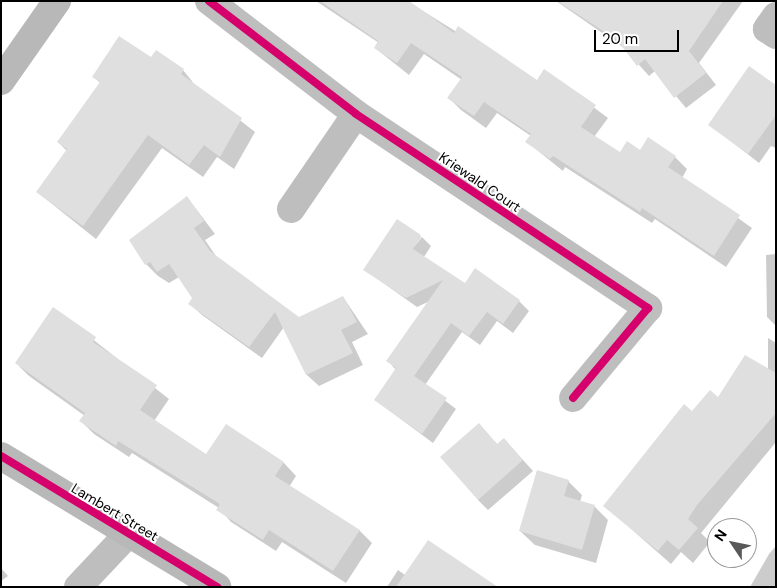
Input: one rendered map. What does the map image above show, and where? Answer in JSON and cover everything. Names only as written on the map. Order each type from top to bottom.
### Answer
[{"type":"street","points":[[5,70],[57,1]]},
{"type":"street","name":"Kriewald Court","points":[[209,1],[356,114],[648,308],[574,398]]},
{"type":"street","points":[[776,16],[767,29],[776,35]]},
{"type":"street","points":[[292,208],[356,114]]},
{"type":"street","name":"Lambert Street","points":[[1,456],[126,536],[217,587]]},
{"type":"street","points":[[78,587],[126,536]]},
{"type":"building","points":[[320,1],[409,1],[454,33],[458,26],[537,80],[544,69],[596,105],[581,127],[620,152],[627,141],[640,150],[648,137],[676,156],[668,167],[740,215],[714,256],[642,208],[640,212],[553,156],[550,159],[525,142],[531,134],[484,102],[474,116],[447,98],[462,77],[411,43],[397,63],[374,48],[378,41]]},
{"type":"building","points":[[557,1],[723,1],[689,51],[706,73],[674,98],[645,59],[637,66],[617,40]]},
{"type":"building","points":[[119,36],[151,57],[156,50],[184,69],[181,74],[242,118],[220,157],[204,145],[189,165],[148,135],[83,226],[36,192],[67,149],[57,142],[100,82],[92,77]]},
{"type":"building","points":[[749,66],[776,85],[776,115],[748,154],[708,125]]},
{"type":"building","points":[[187,196],[204,221],[194,228],[210,251],[299,317],[343,296],[357,322],[341,330],[353,353],[306,375],[275,312],[249,347],[188,304],[192,298],[169,264],[157,272],[150,262],[145,265],[129,240]]},
{"type":"building","points":[[397,219],[421,235],[413,249],[465,283],[475,268],[520,300],[503,324],[487,312],[469,336],[451,323],[414,376],[447,398],[422,434],[374,400],[396,368],[386,361],[443,280],[406,298],[363,270]]},
{"type":"building","points":[[53,307],[96,337],[93,342],[157,385],[140,410],[206,454],[226,424],[284,462],[275,476],[360,530],[333,571],[269,530],[263,540],[216,510],[220,504],[118,441],[116,446],[79,421],[85,413],[15,363]]},
{"type":"building","points":[[745,355],[776,373],[776,413],[697,505],[688,519],[698,528],[679,550],[667,540],[658,551],[603,506],[684,404],[692,411],[710,390],[718,397]]},
{"type":"building","points":[[479,423],[497,444],[504,438],[523,460],[478,500],[440,457]]},
{"type":"building","points":[[537,470],[569,480],[564,496],[595,505],[582,550],[519,531]]},
{"type":"building","points":[[428,540],[498,587],[396,587]]},
{"type":"cycle path","points":[[209,1],[356,114],[648,308],[573,398]]},
{"type":"cycle path","points":[[1,456],[217,587]]}]
